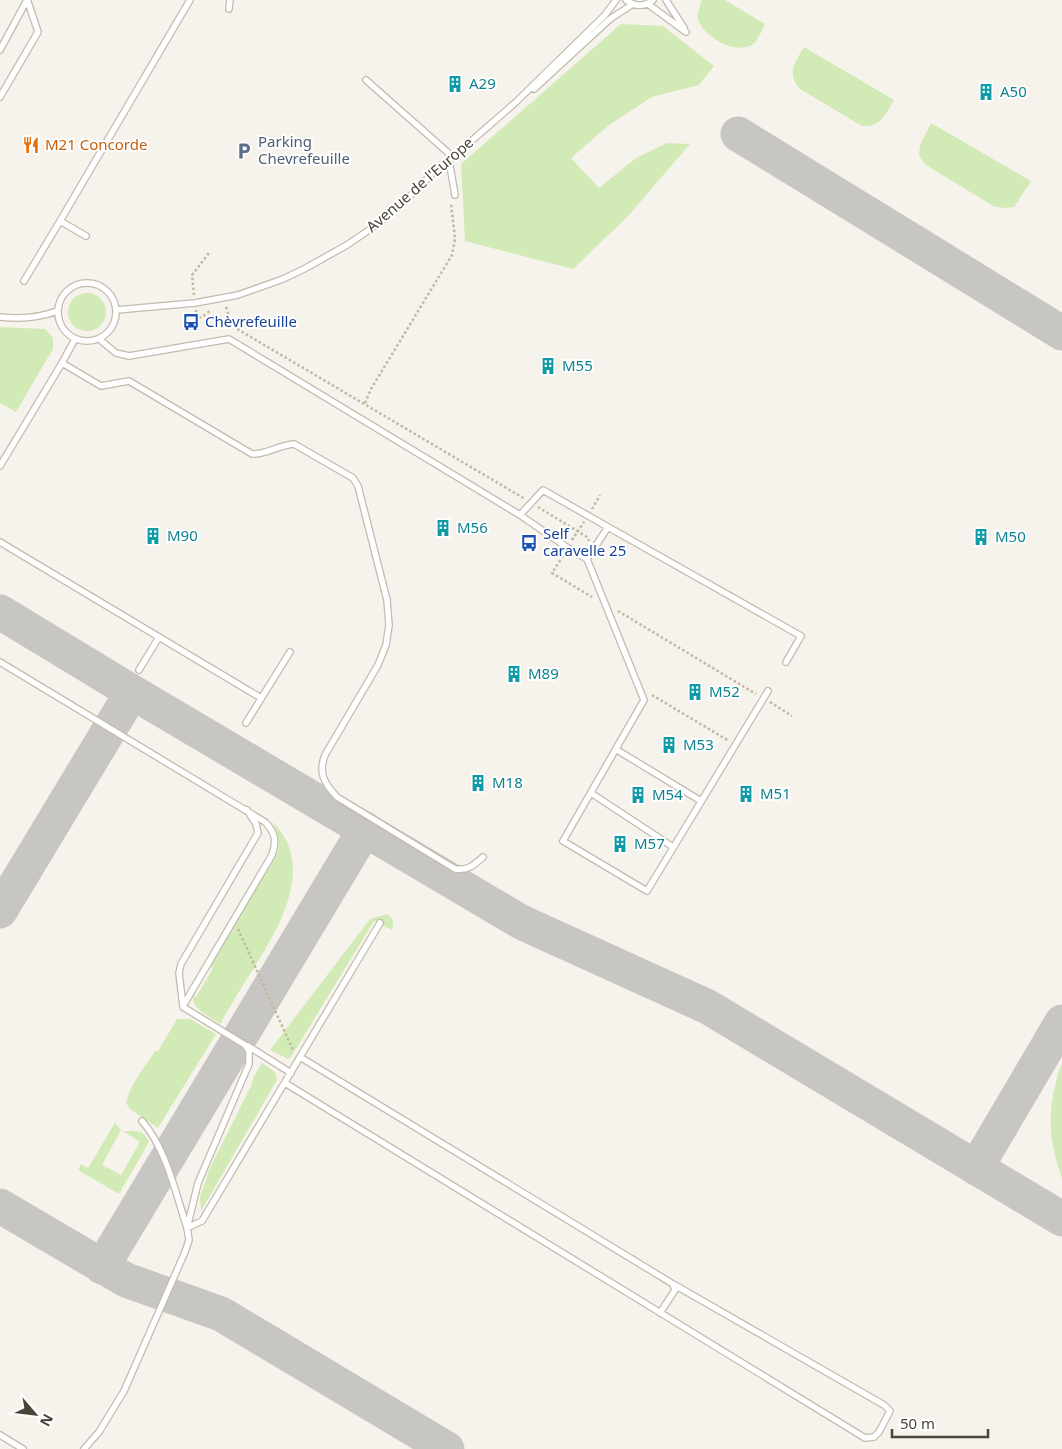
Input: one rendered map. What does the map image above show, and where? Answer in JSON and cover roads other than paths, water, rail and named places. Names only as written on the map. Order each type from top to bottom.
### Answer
[{"type":"lane","points":[[24,281],[190,0]]},
{"type":"lane","points":[[229,9],[230,0]]},
{"type":"lane","points":[[516,102],[604,15],[616,0]]},
{"type":"lane","points":[[626,0],[640,6],[651,2],[686,32],[666,0]]},
{"type":"lane","points":[[0,50],[27,1]]},
{"type":"lane","points":[[0,97],[38,32],[27,1]]},
{"type":"lane","points":[[516,102],[542,82],[610,19],[632,4]]},
{"type":"lane","points":[[366,80],[451,159],[453,197]]},
{"type":"lane","name":"Avenue de l'Europe","points":[[116,310],[195,302],[238,295],[283,279],[323,259],[347,245],[402,204],[439,167],[451,159],[516,102]]},
{"type":"lane","points":[[60,222],[86,236]]},
{"type":"lane","points":[[88,282],[105,288],[115,303],[116,310],[112,328],[99,339],[83,341],[67,334],[58,319],[57,311],[63,293],[78,283],[88,282]]},
{"type":"lane","points":[[0,317],[45,315],[57,311]]},
{"type":"lane","points":[[0,466],[62,364],[75,339]]},
{"type":"lane","points":[[99,339],[116,353],[129,356],[229,339],[520,515],[587,559],[644,700],[563,841],[647,891],[768,692]]},
{"type":"lane","points":[[62,364],[100,386],[129,381],[252,454],[262,454],[285,444],[294,444],[353,478],[358,486],[387,600],[389,625],[386,645],[378,665],[325,754],[321,766],[322,775],[337,797],[455,868],[462,870],[470,868],[483,857]]},
{"type":"lane","points":[[520,515],[543,490],[801,636],[786,662]]},
{"type":"lane","points":[[587,559],[608,527]]},
{"type":"lane","points":[[0,542],[261,698]]},
{"type":"lane","points":[[139,670],[159,637]]},
{"type":"lane","points":[[246,723],[290,652]]},
{"type":"lane","points":[[0,662],[247,810],[273,829],[275,847],[272,855],[183,1007]]},
{"type":"lane","points":[[617,750],[701,801]]},
{"type":"lane","points":[[591,793],[673,847]]},
{"type":"lane","points":[[183,1007],[178,973],[181,964],[258,833],[256,824],[247,810]]},
{"type":"lane","points":[[187,1228],[202,1221],[380,923]]},
{"type":"lane","points":[[183,1007],[290,1073]]},
{"type":"lane","points":[[187,1228],[198,1183],[249,1064],[250,1051],[246,1045]]},
{"type":"lane","points":[[285,1083],[866,1438],[874,1437],[888,1416],[890,1411],[884,1404],[674,1284],[300,1057]]},
{"type":"lane","points":[[84,1449],[99,1432],[124,1391],[189,1240],[187,1228],[161,1152],[151,1130],[142,1121]]},
{"type":"lane","points":[[660,1313],[674,1290],[674,1284]]},
{"type":"lane","points":[[0,1435],[23,1449]]},
{"type":"place","name":"A29","points":[[455,84]]},
{"type":"place","name":"A50","points":[[986,92]]},
{"type":"place","name":"M21 Concorde","points":[[31,145]]},
{"type":"place","name":"Parking Chevrefeuille","points":[[244,151]]},
{"type":"place","name":"Chèvrefeuille","points":[[191,322]]},
{"type":"place","name":"M55","points":[[548,366]]},
{"type":"place","name":"M56","points":[[443,528]]},
{"type":"place","name":"M90","points":[[153,536]]},
{"type":"place","name":"M50","points":[[981,537]]},
{"type":"place","name":"Self caravelle 25","points":[[529,543]]},
{"type":"place","name":"M89","points":[[514,674]]},
{"type":"place","name":"M52","points":[[695,692]]},
{"type":"place","name":"M53","points":[[669,745]]},
{"type":"place","name":"M18","points":[[478,783]]},
{"type":"place","name":"M51","points":[[746,794]]},
{"type":"place","name":"M54","points":[[638,795]]},
{"type":"place","name":"M57","points":[[620,844]]}]
